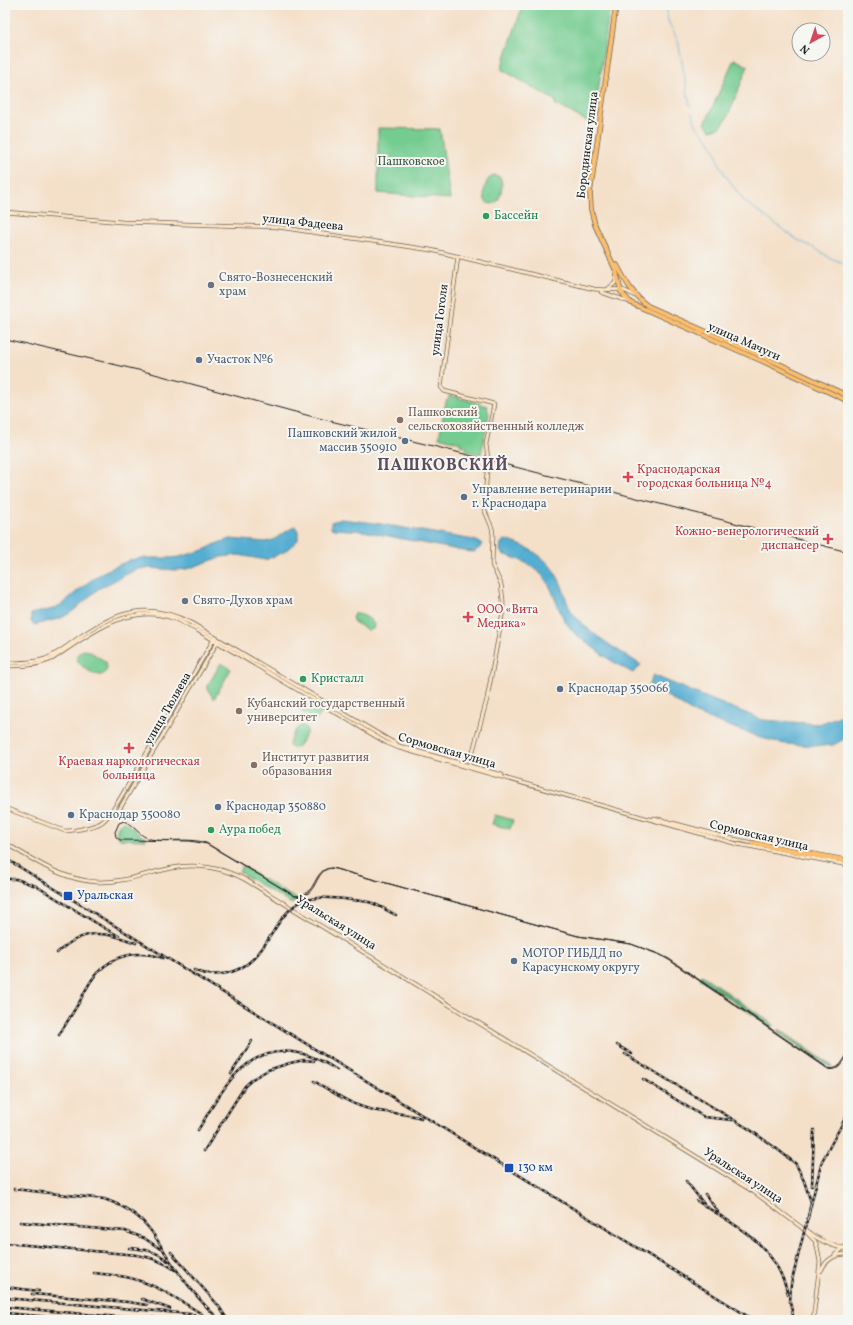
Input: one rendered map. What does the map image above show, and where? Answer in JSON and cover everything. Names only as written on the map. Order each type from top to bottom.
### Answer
[{"type":"highway","name":"Сормовская улица","points":[[753,843],[848,861]]},
{"type":"main road","name":"Бородинская улица","points":[[617,5],[593,168],[590,201],[593,219],[616,271],[620,289],[623,295],[631,303]]},
{"type":"main road","name":"Бородинская улица","points":[[617,5],[592,201],[595,218],[600,230],[624,279],[637,297]]},
{"type":"main road","name":"улица Фадеева","points":[[5,212],[122,222],[278,227],[431,250],[594,290]]},
{"type":"main road","name":"улица Гоголя","points":[[458,256],[441,387],[444,391],[494,404],[486,444],[488,460],[484,509],[493,535],[492,565],[501,584],[503,600],[500,629],[487,699],[468,767]]},
{"type":"main road","points":[[605,291],[612,287],[615,283],[616,271]]},
{"type":"main road","points":[[594,290],[605,291],[620,289],[625,290],[637,297]]},
{"type":"main road","points":[[594,290],[631,303]]},
{"type":"main road","name":"улица Мачуги","points":[[637,297],[648,306],[677,321]]},
{"type":"main road","name":"улица Мачуги","points":[[631,303],[773,361],[845,396],[848,401]]},
{"type":"main road","name":"Сормовская улица","points":[[5,663],[32,662],[49,657],[109,621],[136,612],[157,611],[179,617],[391,745],[725,837],[753,843]]},
{"type":"main road","name":"Сормовская улица","points":[[5,666],[28,666],[52,659],[109,621]]},
{"type":"main road","name":"улица Тюляева","points":[[110,813],[118,802],[214,639]]},
{"type":"main road","name":"улица Тюляева","points":[[110,813],[118,810],[122,804],[218,641]]},
{"type":"main road","name":"Сормовская улица","points":[[468,767],[737,844],[848,865]]},
{"type":"main road","points":[[118,802],[122,804]]},
{"type":"main road","points":[[5,808],[59,829],[69,831],[102,823],[110,813]]},
{"type":"main road","name":"Уральская улица","points":[[5,843],[58,872],[89,880],[121,879],[174,867],[197,865],[237,874],[753,1191],[821,1241],[842,1248]]},
{"type":"main road","name":"Уральская улица","points":[[789,1217],[801,1227],[817,1246]]},
{"type":"main road","points":[[813,1320],[820,1268],[820,1254],[817,1246],[821,1241]]},
{"type":"main road","points":[[819,1277],[824,1265],[848,1244]]},
{"type":"main road","points":[[842,1248],[848,1249]]},
{"type":"main road","points":[[830,1259],[841,1254],[848,1254]]},
{"type":"green space","points":[[523,5],[610,5],[595,114],[592,124],[555,104],[556,101],[501,69]]},
{"type":"green space","points":[[734,59],[748,66],[727,118],[721,127],[711,130],[705,124]]},
{"type":"green space","name":"Пашковское","points":[[378,128],[440,129],[450,199],[378,193]]},
{"type":"green space","points":[[494,175],[500,177],[502,185],[498,200],[491,204],[486,202],[484,191],[489,179]]},
{"type":"green space","points":[[449,395],[487,406],[489,414],[481,454],[466,451],[467,447],[460,445],[461,443],[439,437],[446,401],[449,399]]},
{"type":"green space","points":[[354,614],[363,615],[369,619],[374,625],[373,629],[368,630],[354,622],[352,618]]},
{"type":"green space","points":[[84,650],[89,651],[106,662],[107,668],[104,673],[97,675],[92,673],[78,662],[78,653]]},
{"type":"green space","points":[[221,663],[231,669],[214,699],[208,690],[208,685]]},
{"type":"green space","points":[[305,702],[322,712],[316,721],[300,711]]},
{"type":"green space","points":[[301,725],[306,727],[307,732],[298,747],[292,748],[289,746],[291,737]]},
{"type":"green space","points":[[495,815],[513,820],[510,829],[492,824]]},
{"type":"green space","points":[[123,822],[146,838],[146,840],[120,839],[116,832],[119,824]]},
{"type":"green space","points":[[242,866],[291,896],[297,898],[294,903],[290,903],[239,872]]},
{"type":"green space","points":[[702,975],[774,1025],[772,1028],[700,979]]},
{"type":"green space","points":[[779,1029],[832,1066],[830,1067],[825,1064],[777,1032]]},
{"type":"water","points":[[341,519],[375,523],[474,540],[481,543],[482,546],[474,552],[463,551],[363,531],[331,528],[331,522]]},
{"type":"water","points":[[295,526],[298,531],[298,540],[284,552],[265,560],[239,555],[221,557],[187,569],[137,569],[98,589],[72,612],[61,618],[35,625],[31,622],[31,614],[53,609],[62,604],[103,572],[130,560],[141,558],[179,557],[204,550],[230,539],[266,542],[273,540]]},
{"type":"water","points":[[505,540],[523,546],[546,561],[552,568],[562,586],[572,613],[589,630],[641,665],[633,673],[602,654],[574,632],[564,619],[545,578],[535,568],[523,561],[502,554],[500,550],[501,543]]},
{"type":"water","points":[[653,675],[763,720],[819,724],[845,714],[848,715],[848,737],[833,745],[822,746],[785,744],[762,738],[696,714],[649,685]]},
{"type":"waterway","points":[[666,5],[668,21],[678,41],[690,106]]},
{"type":"waterway","points":[[692,113],[697,127],[709,140],[716,152],[718,161],[726,176],[744,201],[796,239],[828,257],[848,265]]},
{"type":"tram line","points":[[5,339],[151,373],[310,416],[848,552]]},
{"type":"tram line","points":[[848,1053],[838,1067],[832,1069],[828,1068],[669,959],[659,954],[631,944],[578,936],[332,868],[326,869],[321,873],[308,892],[295,896],[206,843],[192,840],[157,840],[146,838],[124,821],[119,823],[115,832],[116,837],[120,840],[190,841],[207,844],[295,896],[303,896],[308,893],[322,873],[332,868],[578,936],[631,944],[669,960],[828,1069],[832,1070],[838,1068],[848,1054]]},
{"type":"railway","points":[[5,858],[754,1320]]},
{"type":"railway","points":[[5,879],[16,879],[36,886],[119,936]]},
{"type":"railway","points":[[194,970],[201,973],[225,974],[247,964],[259,953],[287,912],[300,902],[315,898],[346,899],[372,903],[396,915]]},
{"type":"railway","points":[[57,953],[76,939],[95,934],[114,936],[136,943]]},
{"type":"railway","points":[[59,1035],[90,982],[105,966],[112,961],[128,955],[145,954],[163,958]]},
{"type":"railway","points":[[231,1074],[252,1041]]},
{"type":"railway","points":[[617,1045],[632,1054]]},
{"type":"railway","points":[[198,1130],[219,1095],[229,1082],[246,1065],[258,1057],[271,1053],[297,1053],[310,1056],[337,1070]]},
{"type":"railway","points":[[625,1054],[749,1129],[796,1164],[811,1202],[808,1218]]},
{"type":"railway","points":[[204,1151],[245,1086],[254,1078],[268,1070],[290,1063],[304,1060],[314,1061]]},
{"type":"railway","points":[[643,1079],[704,1117],[732,1120]]},
{"type":"railway","points":[[314,1081],[340,1097],[362,1107],[375,1111],[421,1118]]},
{"type":"railway","points":[[794,1320],[790,1302],[791,1284],[822,1161],[848,1113]]},
{"type":"railway","points":[[812,1186],[814,1130]]},
{"type":"railway","points":[[686,1181],[704,1204]]},
{"type":"railway","points":[[14,1189],[104,1199],[127,1210],[143,1221],[186,1283],[220,1320]]},
{"type":"railway","points":[[705,1194],[718,1212]]},
{"type":"railway","points":[[697,1201],[740,1228],[764,1249],[782,1276],[788,1294]]},
{"type":"railway","points":[[20,1222],[125,1231],[144,1238],[159,1248]]},
{"type":"railway","points":[[5,1243],[137,1255],[157,1260],[175,1270]]},
{"type":"railway","points":[[129,1248],[150,1251],[168,1261]]},
{"type":"railway","points":[[171,1252],[218,1305],[227,1319]]},
{"type":"railway","points":[[94,1273],[134,1279],[156,1287],[202,1314]]},
{"type":"railway","points":[[5,1287],[39,1291]]},
{"type":"railway","points":[[32,1294],[147,1305]]},
{"type":"railway","points":[[5,1298],[190,1314],[208,1320]]},
{"type":"railway","points":[[142,1299],[170,1309]]},
{"type":"railway","points":[[5,1307],[154,1320]]},
{"type":"railway","points":[[5,1313],[83,1320]]},
{"type":"railway","points":[[149,1317],[165,1320]]},
{"type":"place","name":"Бассейн","points":[[486,216]]},
{"type":"place","name":"Свято-Вознесенский храм","points":[[211,285]]},
{"type":"place","name":"Участок №6","points":[[199,360]]},
{"type":"place","name":"Пашковский сельскохозяйственный колледж","points":[[400,420]]},
{"type":"place","name":"Пашковский жилой массив 350910","points":[[405,441]]},
{"type":"place","name":"Краснодарская городская больница №4","points":[[628,477]]},
{"type":"place","name":"Управление ветеринарии г. Краснодара","points":[[464,497]]},
{"type":"place","name":"Кожно-венерологический диспансер","points":[[828,539]]},
{"type":"place","name":"Свято-Духов храм","points":[[185,601]]},
{"type":"place","name":"ООО «Вита Медика»","points":[[468,617]]},
{"type":"place","name":"Кристалл","points":[[303,679]]},
{"type":"place","name":"Краснодар 350066","points":[[560,689]]},
{"type":"place","name":"Кубанский государственный университет","points":[[239,711]]},
{"type":"place","name":"Краевая наркологическая больница","points":[[129,748]]},
{"type":"place","name":"Институт развития образования","points":[[254,765]]},
{"type":"place","name":"Краснодар 350880","points":[[218,807]]},
{"type":"place","name":"Краснодар 350080","points":[[71,815]]},
{"type":"place","name":"Аура побед","points":[[211,830]]},
{"type":"place","name":"Уральская","points":[[68,896]]},
{"type":"place","name":"МОТОР ГИБДД по Карасунскому округу","points":[[514,961]]},
{"type":"place","name":"130 км","points":[[509,1168]]},
{"type":"district","name":"ПАШКОВСКИЙ","points":[[443,466]]}]
